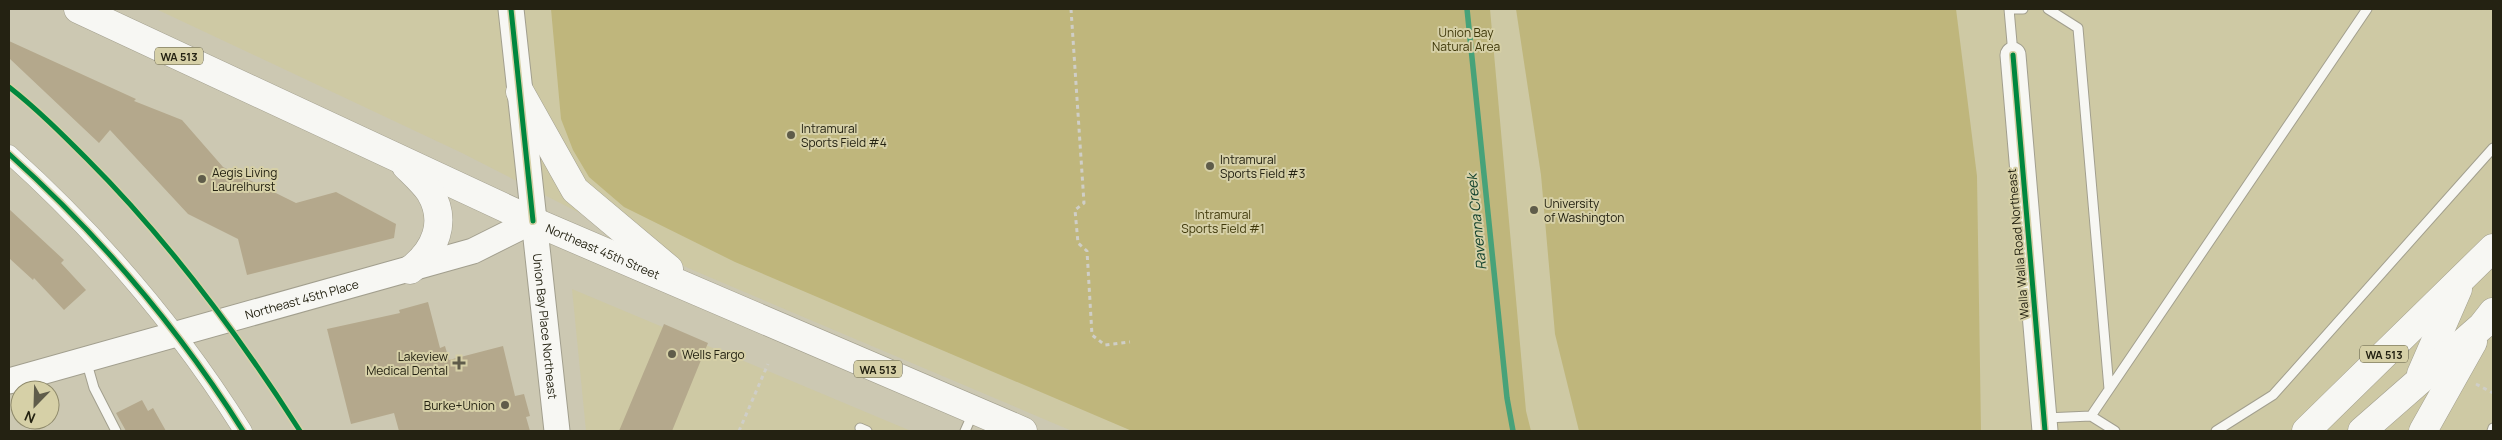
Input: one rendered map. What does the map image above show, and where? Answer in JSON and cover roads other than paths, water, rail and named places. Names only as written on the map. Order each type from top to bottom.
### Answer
[{"type":"main road","name":"Northeast 45th Street","points":[[78,9],[533,221],[694,289],[970,421],[1023,431]]},
{"type":"main road","name":"Union Bay Place Northeast","points":[[511,9],[557,431]]},
{"type":"main road","name":"Walla Walla Road Northeast","points":[[2013,54],[2044,425]]},
{"type":"main road","points":[[520,92],[575,190],[694,289]]},
{"type":"main road","points":[[398,158],[430,192],[437,208],[438,231],[434,244],[424,259],[410,270]]},
{"type":"main road","name":"Northeast 45th Place","points":[[9,381],[177,336],[473,251],[533,221]]},
{"type":"main road","name":"WA 513","points":[[2306,431],[2331,409],[2389,348],[2463,279],[2493,248]]},
{"type":"main road","points":[[2390,431],[2418,381],[2463,279]]},
{"type":"main road","points":[[2362,431],[2488,319]]},
{"type":"main road","points":[[2423,431],[2488,319]]},
{"type":"street","points":[[9,154],[103,249],[177,336],[243,431]]},
{"type":"lane","points":[[2009,9],[2023,9]]},
{"type":"lane","name":"Walla Walla Road Northeast","points":[[2009,9],[2013,54]]},
{"type":"lane","points":[[2048,9],[2078,28],[2109,389]]},
{"type":"lane","points":[[2091,416],[2367,9]]},
{"type":"lane","points":[[2216,431],[2273,395],[2493,148]]},
{"type":"lane","points":[[86,360],[94,388],[116,431]]},
{"type":"lane","points":[[2044,425],[2091,416],[2115,431]]},
{"type":"waterway","name":"Ravenna Creek","points":[[1467,9],[1507,398],[1513,431]]},
{"type":"place","name":"Intramural Sports Field #4","points":[[791,135]]},
{"type":"place","name":"Intramural Sports Field #3","points":[[1210,166]]},
{"type":"place","name":"Aegis Living Laurelhurst","points":[[202,179]]},
{"type":"place","name":"University of Washington","points":[[1534,210]]},
{"type":"place","name":"Wells Fargo","points":[[672,354]]},
{"type":"place","name":"Lakeview Medical Dental","points":[[459,363]]},
{"type":"place","name":"Burke+Union","points":[[505,405]]},
{"type":"park label","name":"Union Bay Natural Area","points":[[1466,39]]},
{"type":"park label","name":"Intramural Sports Field #1","points":[[1223,221]]}]
